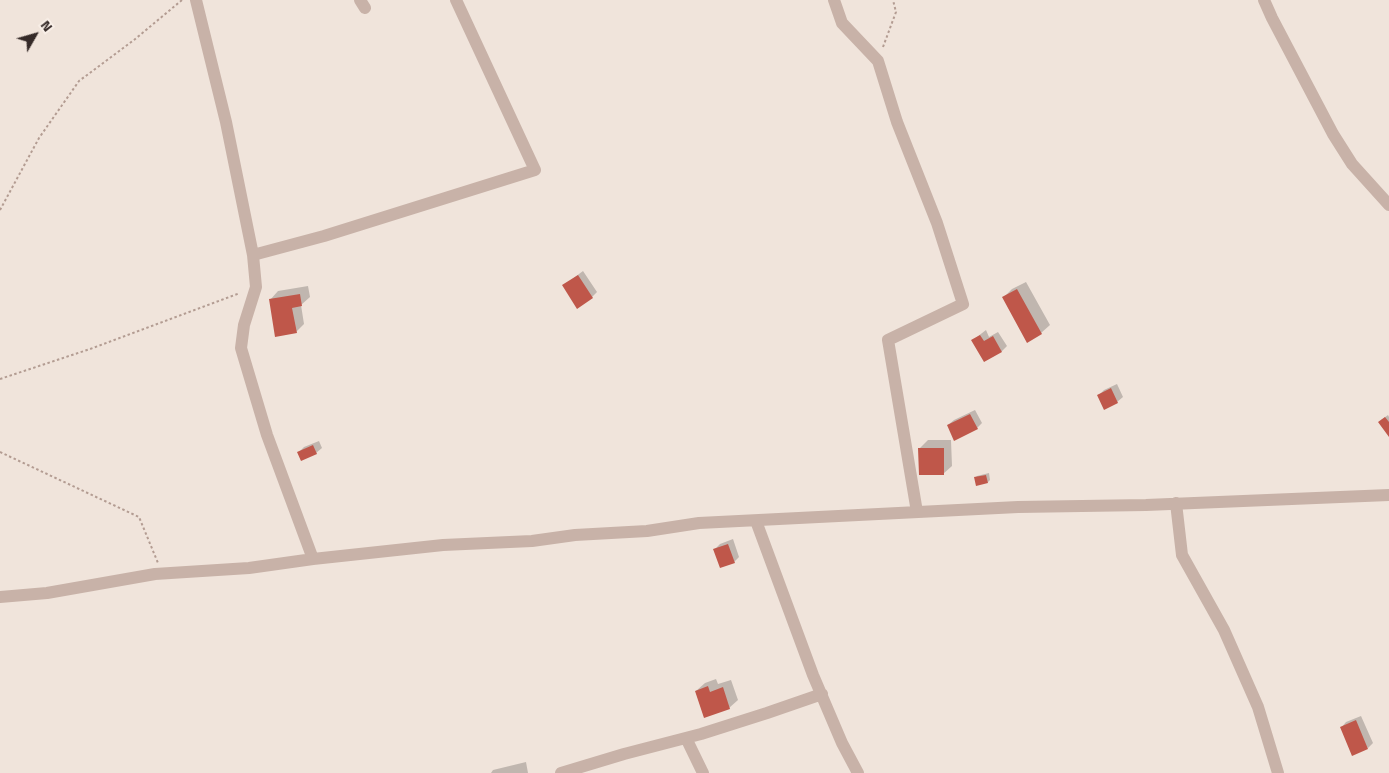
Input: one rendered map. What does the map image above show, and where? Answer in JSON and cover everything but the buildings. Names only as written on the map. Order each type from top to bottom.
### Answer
[{"type":"street","points":[[196,0],[226,122],[253,255],[256,287],[244,325],[241,348],[267,435],[313,559]]},
{"type":"street","points":[[253,255],[324,236],[535,170],[456,0]]},
{"type":"street","points":[[834,0],[842,23],[878,61],[897,122],[937,223],[963,304],[888,340],[917,512]]},
{"type":"street","points":[[1264,0],[1333,134],[1352,164],[1389,205]]},
{"type":"street","points":[[0,597],[47,593],[163,574],[249,568],[443,545],[532,541],[575,535],[648,531],[699,523],[1018,507],[1389,495]]},
{"type":"street","points":[[1176,503],[1182,555],[1224,630],[1254,699],[1278,773]]},
{"type":"street","points":[[756,521],[813,675],[842,743],[858,773]]},
{"type":"street","points":[[561,773],[686,738],[822,694]]},
{"type":"street","points":[[686,738],[703,773]]},
{"type":"path","points":[[0,210],[39,138],[79,82],[182,0]]},
{"type":"path","points":[[878,61],[896,12],[893,0]]},
{"type":"path","points":[[0,379],[90,349],[256,287]]},
{"type":"path","points":[[0,452],[139,517],[163,574]]}]
